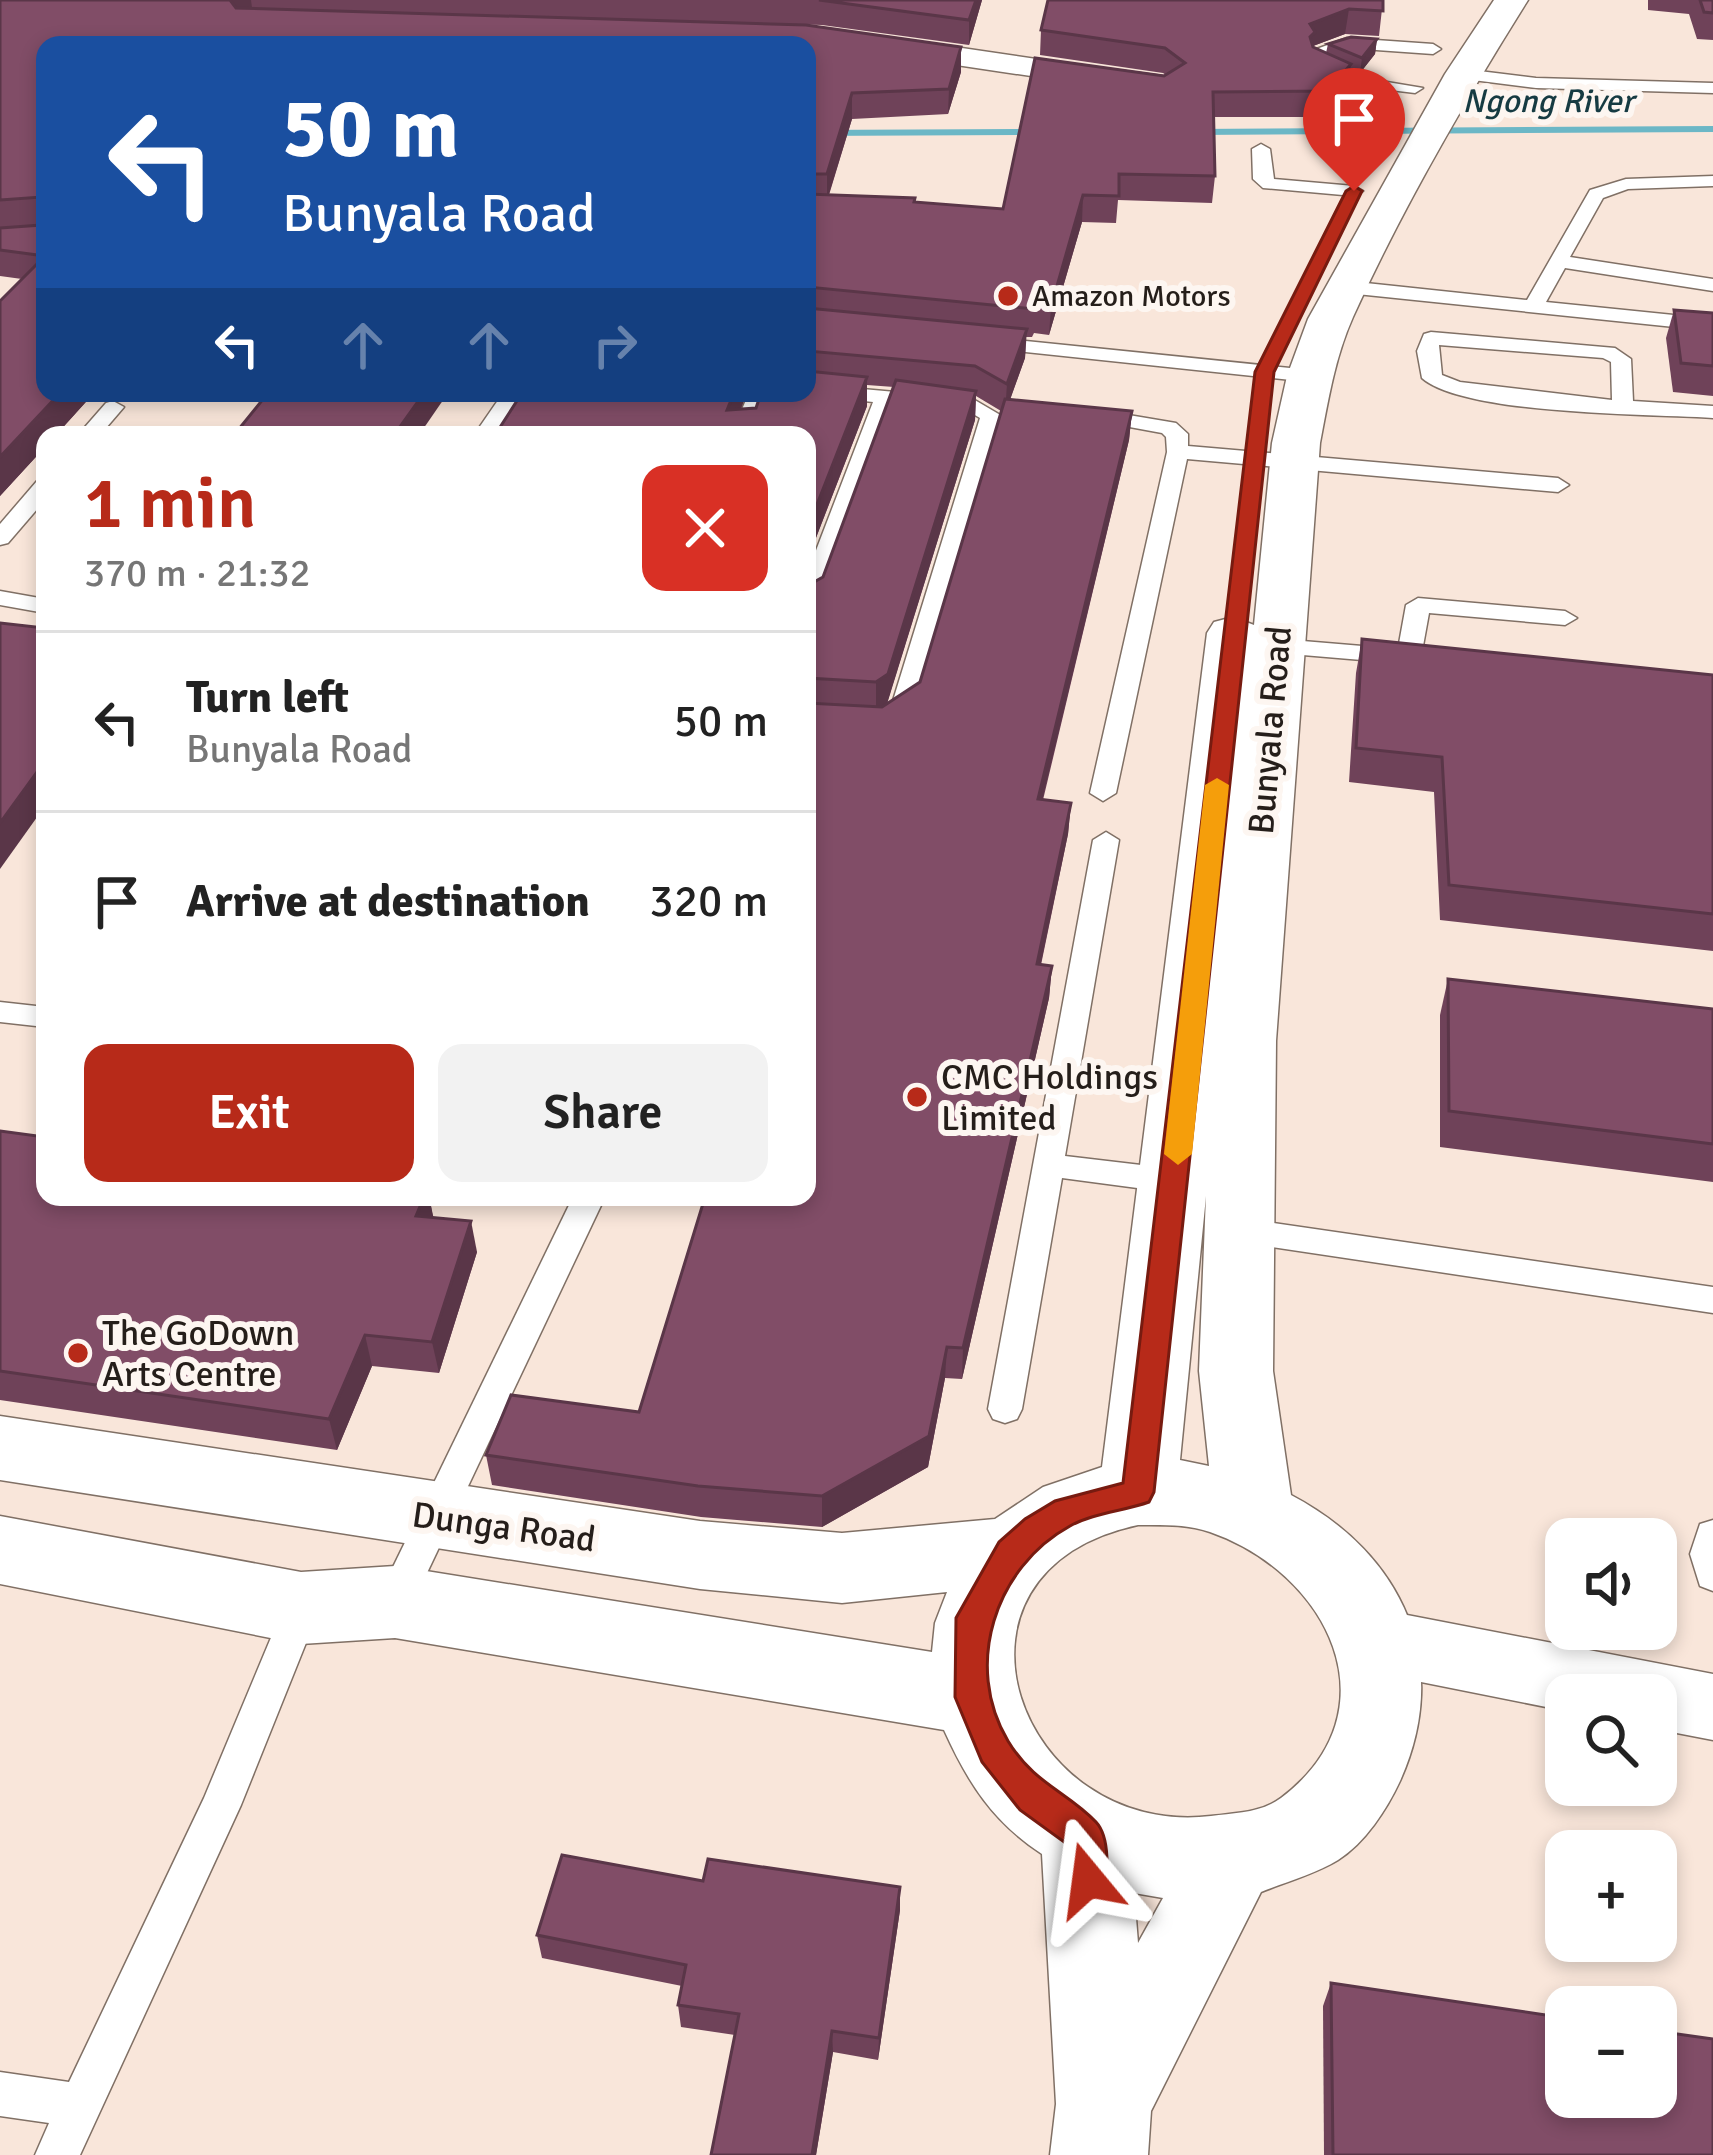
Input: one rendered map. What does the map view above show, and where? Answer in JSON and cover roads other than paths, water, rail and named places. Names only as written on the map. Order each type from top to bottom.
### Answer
[{"type":"main road","name":"Bunyala Road","points":[[1287,374],[1347,287],[1467,0]]},
{"type":"main road","name":"Bunyala Road","points":[[1138,1492],[1175,1181],[1254,644],[1287,374],[1354,191],[1437,70],[1511,0]]},
{"type":"main road","name":"Bunyala Road","points":[[1254,1512],[1236,1371],[1254,644],[1247,514],[1274,463]]},
{"type":"main road","name":"Dunga Road","points":[[0,1448],[700,1555],[842,1568],[1011,1552]]},
{"type":"main road","points":[[1138,1492],[1196,1495],[1254,1512],[1306,1544],[1348,1588],[1376,1641],[1383,1712],[1359,1779],[1307,1832],[1232,1859],[1157,1858],[1085,1835],[1033,1798],[994,1751],[973,1697],[973,1618],[1011,1552],[1066,1511],[1138,1492]]},
{"type":"main road","points":[[0,1550],[301,1609],[395,1602],[973,1697]]},
{"type":"main road","points":[[1085,1835],[1101,2129]]},
{"type":"main road","points":[[1101,2129],[1232,1859]]},
{"type":"street","points":[[864,43],[1141,84]]},
{"type":"street","points":[[1376,1641],[1546,1674]]},
{"type":"street","points":[[1677,1700],[1713,1707]]},
{"type":"lane","points":[[1437,70],[1341,77],[1323,72],[1318,58],[1347,43],[1437,70],[1535,83],[1713,88]]},
{"type":"lane","points":[[1261,149],[1262,179],[1269,184],[1354,191]]},
{"type":"lane","points":[[1533,307],[1587,204],[1609,188],[1713,181]]},
{"type":"lane","points":[[1559,261],[1713,285]]},
{"type":"lane","points":[[1347,287],[1713,326]]},
{"type":"lane","points":[[1485,340],[1486,302]]},
{"type":"lane","points":[[1623,405],[1621,359],[1608,352],[1431,338],[1427,351],[1432,378],[1451,390],[1623,405],[1713,412]]},
{"type":"lane","points":[[967,341],[1287,374]]},
{"type":"lane","points":[[816,391],[973,406],[991,416],[902,712],[882,725],[816,721]]},
{"type":"lane","points":[[816,581],[884,397]]},
{"type":"lane","points":[[97,426],[113,407]]},
{"type":"lane","points":[[1075,412],[1168,428],[1177,434],[1178,452],[1103,794]]},
{"type":"lane","points":[[1178,452],[1558,485]]},
{"type":"lane","points":[[0,538],[36,496]]},
{"type":"lane","points":[[0,598],[36,604]]},
{"type":"lane","points":[[1254,644],[1421,658],[1418,605],[1565,618]]},
{"type":"lane","points":[[1005,1409],[1106,840]]},
{"type":"lane","points":[[0,1012],[36,1016]]},
{"type":"lane","points":[[1049,1166],[1175,1181]]},
{"type":"lane","points":[[395,1602],[585,1206]]},
{"type":"lane","points":[[1239,1230],[1713,1300]]},
{"type":"lane","points":[[1713,1535],[1708,1554],[1713,1575]]},
{"type":"lane","points":[[57,2155],[221,1805],[301,1609]]},
{"type":"lane","points":[[0,2094],[80,2105]]},
{"type":"waterway","name":"Ngong River","points":[[1192,132],[1713,129]]},
{"type":"waterway","name":"Ngong River","points":[[816,133],[1040,132]]},
{"type":"place","name":"Amazon Motors","points":[[1008,296]]},
{"type":"place","name":"CMC Holdings Limited","points":[[917,1097]]},
{"type":"place","name":"The GoDown Arts Centre","points":[[78,1353]]}]
